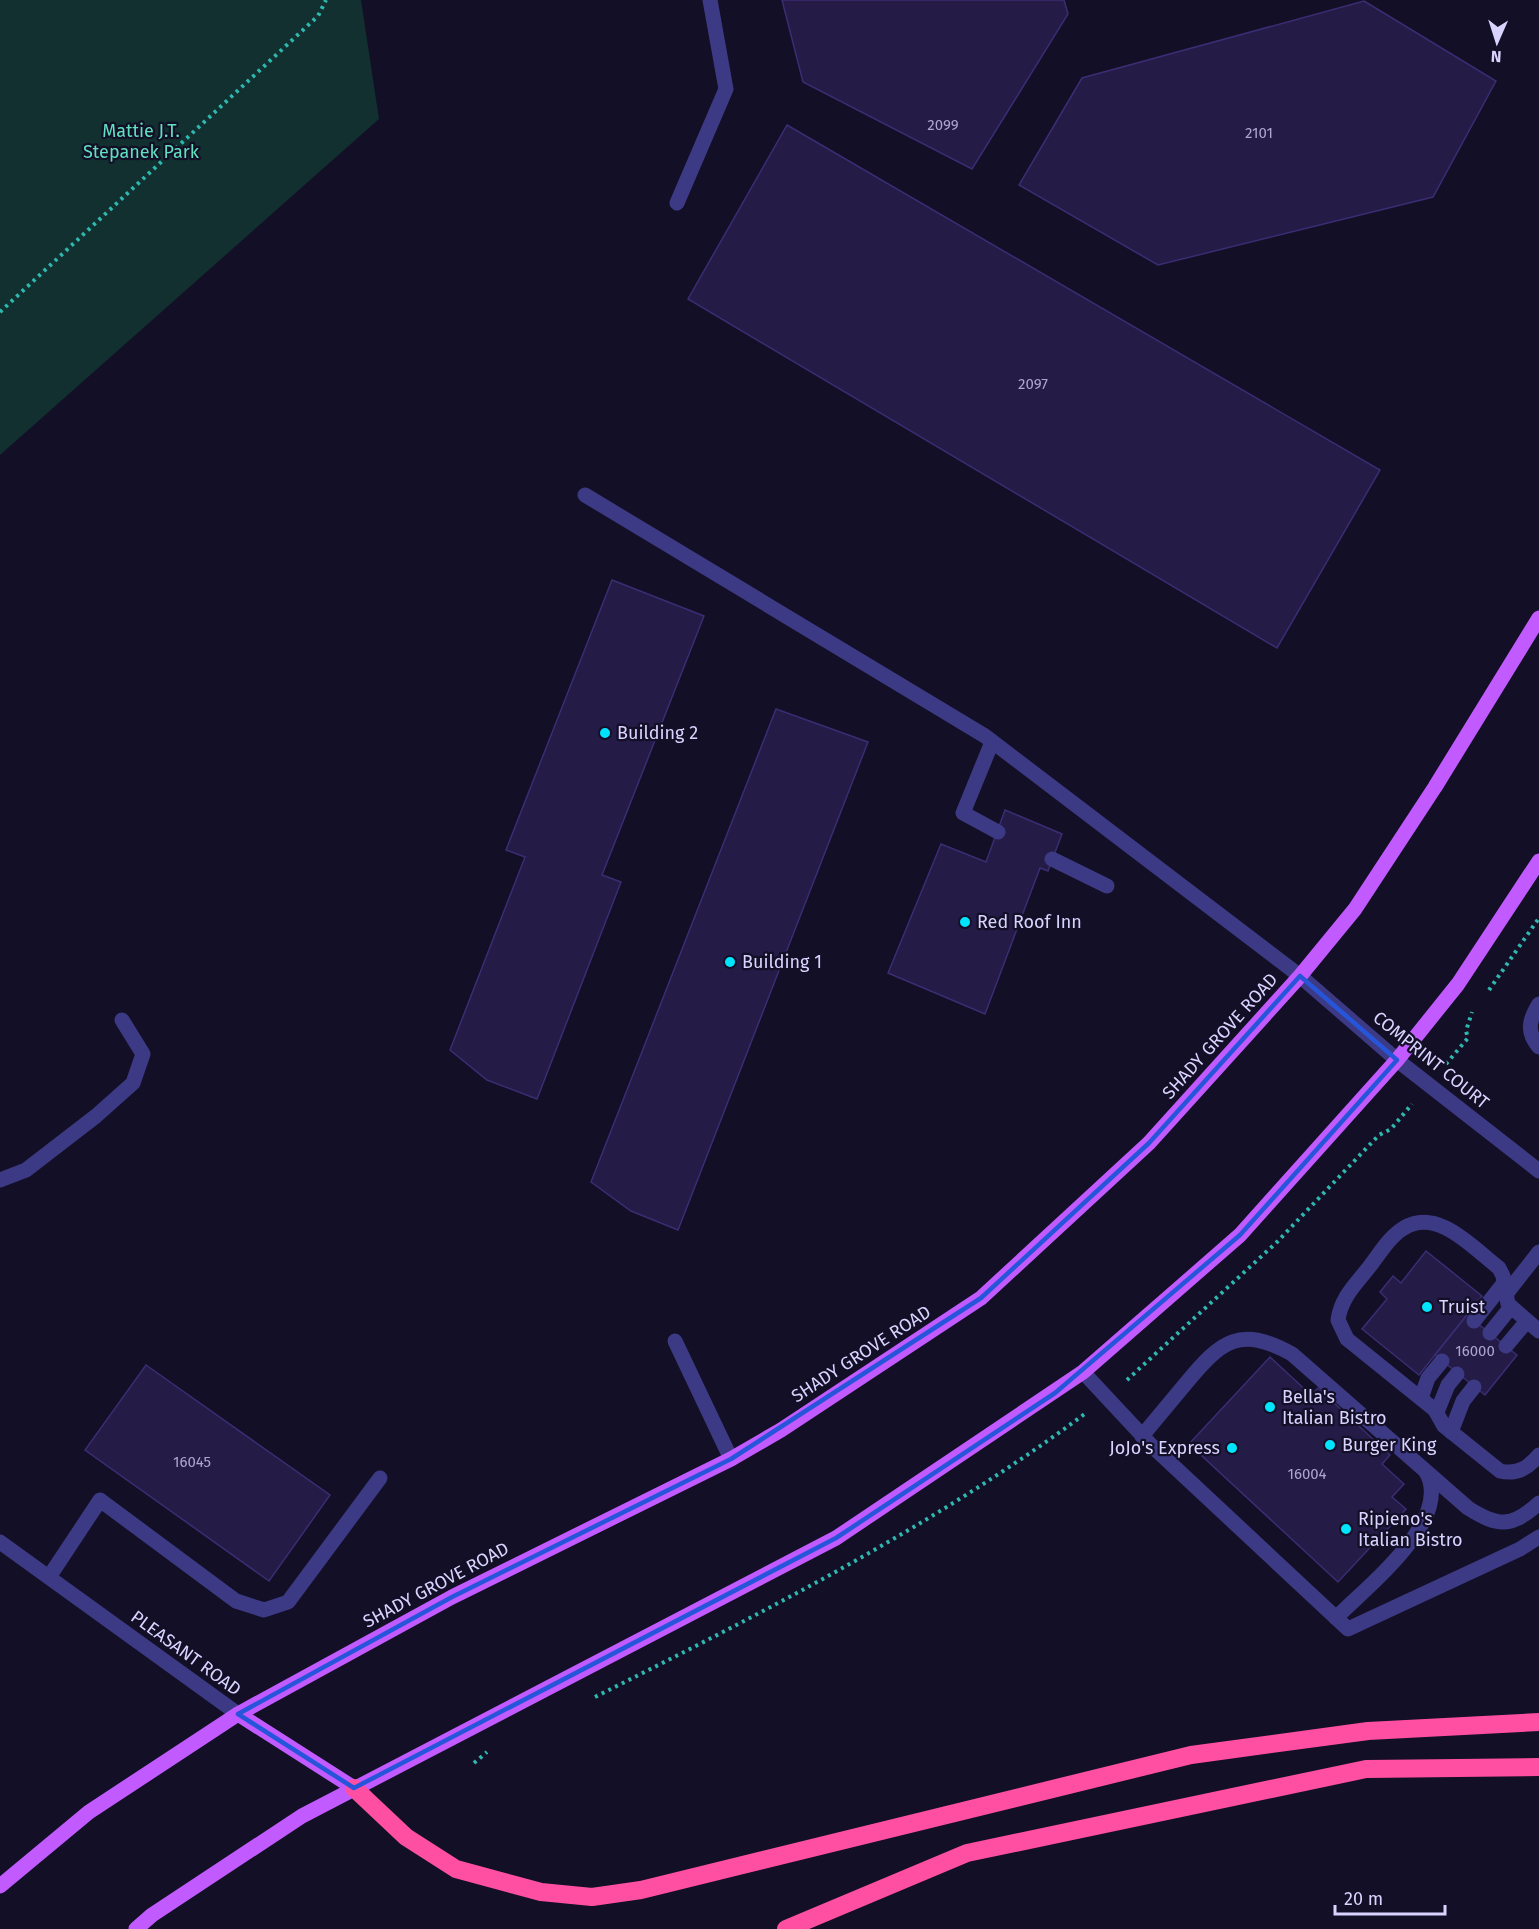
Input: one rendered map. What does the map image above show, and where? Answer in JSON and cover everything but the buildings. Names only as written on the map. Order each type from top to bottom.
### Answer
[{"type":"highway","points":[[354,1788],[406,1837],[456,1869],[542,1892],[592,1897],[641,1890],[807,1850],[917,1820],[1191,1755],[1368,1731],[1539,1722]]},
{"type":"highway","points":[[786,1929],[979,1851],[1366,1768],[1539,1767]]},
{"type":"main road","name":"SHADY GROVE ROAD","points":[[0,1886],[89,1812],[238,1714],[452,1597],[731,1459],[781,1430],[981,1298],[1149,1143],[1300,976],[1355,909],[1539,618]]},
{"type":"main road","points":[[136,1929],[152,1915],[302,1816],[516,1707],[836,1538],[1083,1372],[1240,1235],[1397,1060],[1458,984],[1539,861]]},
{"type":"main road","name":"PLEASANT ROAD","points":[[238,1714],[354,1788]]},
{"type":"street","points":[[677,203],[726,89],[710,0]]},
{"type":"street","name":"COMPRINT COURT","points":[[585,495],[992,741],[1300,976],[1397,1060],[1539,1171]]},
{"type":"street","points":[[992,741],[963,813],[998,832]]},
{"type":"street","points":[[1052,859],[1107,886]]},
{"type":"street","points":[[1539,1004],[1531,1018],[1530,1030],[1539,1047]]},
{"type":"street","points":[[0,1180],[26,1170],[96,1116],[133,1083],[143,1054],[122,1020]]},
{"type":"street","points":[[1506,1346],[1533,1326],[1507,1295],[1498,1268],[1448,1229],[1430,1223],[1411,1224],[1395,1234],[1344,1298],[1338,1320],[1347,1338],[1437,1412],[1442,1424],[1450,1432],[1500,1471],[1522,1470],[1539,1455]]},
{"type":"street","points":[[1490,1333],[1507,1295],[1539,1252]]},
{"type":"street","points":[[1474,1321],[1507,1295]]},
{"type":"street","points":[[1142,1436],[1212,1352],[1231,1342],[1263,1340],[1292,1354],[1468,1508],[1492,1522],[1517,1521],[1539,1503]]},
{"type":"street","points":[[675,1341],[731,1459]]},
{"type":"street","points":[[1421,1398],[1428,1378],[1442,1361]]},
{"type":"street","points":[[1083,1372],[1142,1436],[1348,1629],[1520,1549],[1539,1537]]},
{"type":"street","points":[[1437,1412],[1448,1385],[1457,1374]]},
{"type":"street","points":[[1450,1432],[1463,1401],[1474,1387]]},
{"type":"street","points":[[1336,1618],[1419,1531],[1432,1497],[1430,1481],[1424,1469]]},
{"type":"street","points":[[49,1577],[100,1500],[236,1601],[264,1610],[288,1602],[380,1478]]},
{"type":"street","name":"PLEASANT ROAD","points":[[0,1542],[238,1714]]},
{"type":"path","points":[[0,312],[318,16],[326,0]]},
{"type":"highlighted area","points":[[1300,976],[1397,1060],[1240,1235],[1055,1393],[836,1538],[354,1788],[238,1714],[452,1597],[731,1459],[981,1298],[1149,1143]]},
{"type":"green space","name":"Mattie J.T. Stepanek Park","points":[[0,0],[361,0],[379,119],[0,455]]},
{"type":"place","name":"Building 2","points":[[605,733]]},
{"type":"place","name":"Red Roof Inn","points":[[965,922]]},
{"type":"place","name":"Building 1","points":[[730,962]]},
{"type":"place","name":"Truist","points":[[1427,1307]]},
{"type":"place","name":"Bella's Italian Bistro","points":[[1270,1407]]},
{"type":"place","name":"Burger King","points":[[1330,1445]]},
{"type":"place","name":"JoJo's Express","points":[[1232,1448]]},
{"type":"place","name":"Ripieno's Italian Bistro","points":[[1346,1529]]}]
